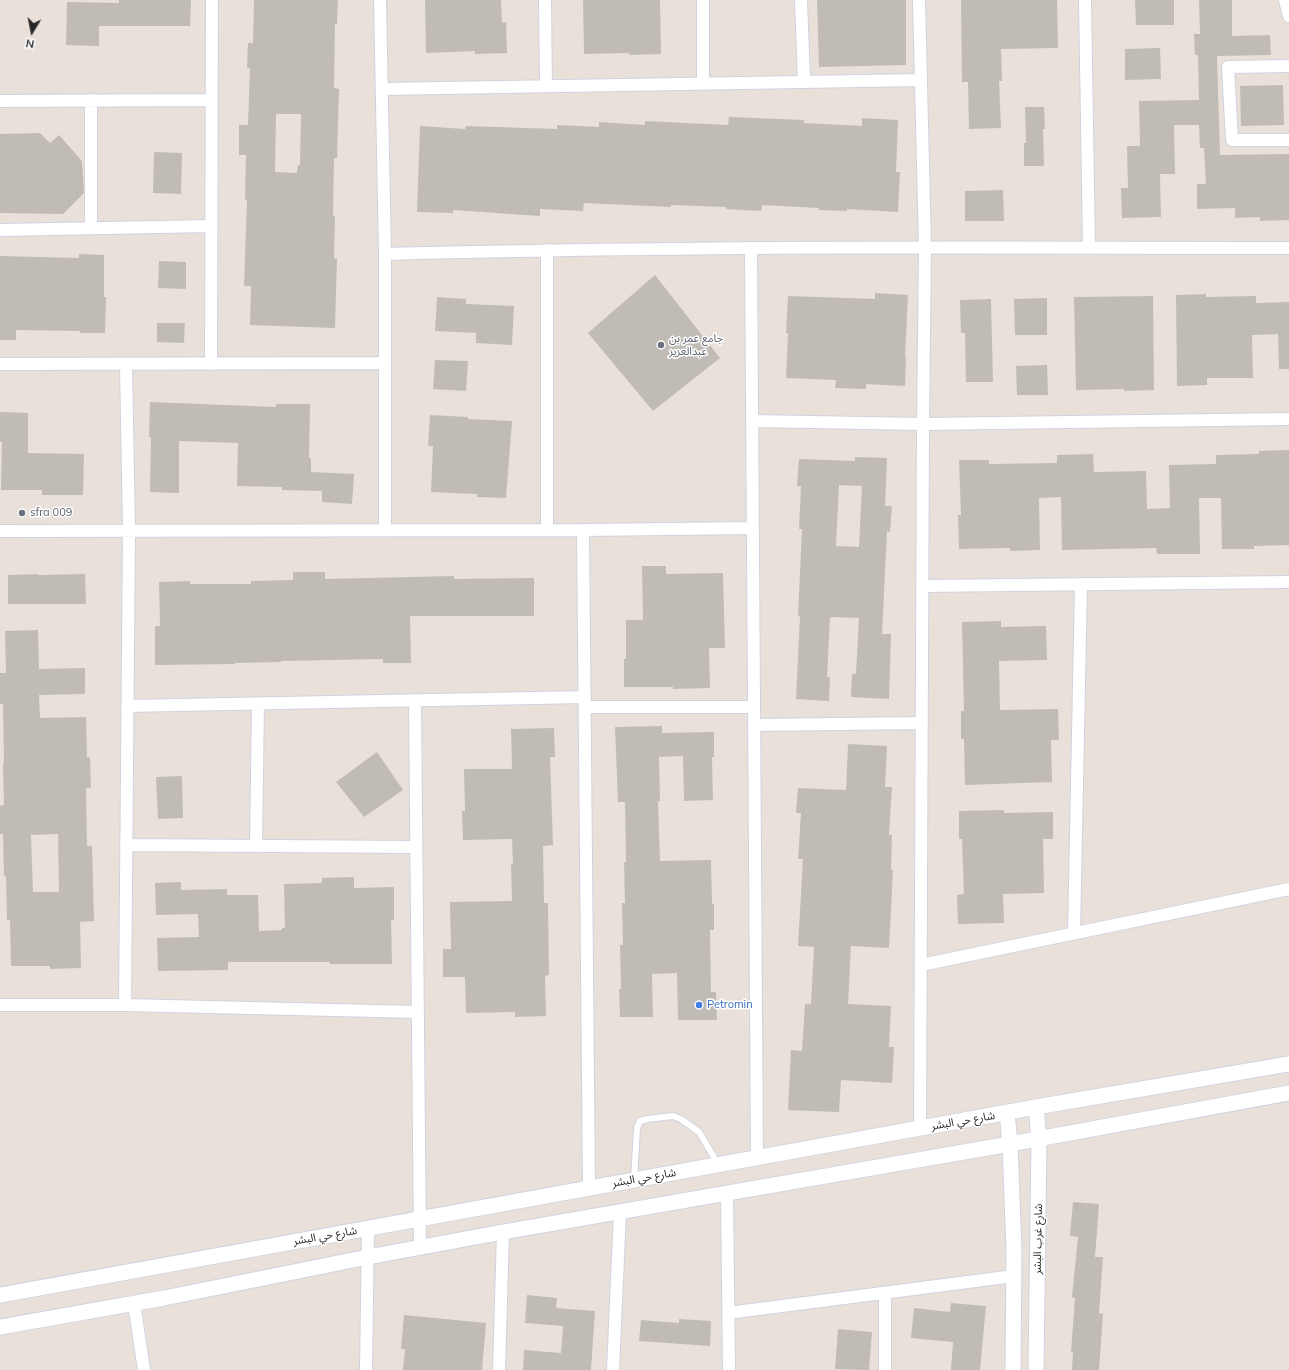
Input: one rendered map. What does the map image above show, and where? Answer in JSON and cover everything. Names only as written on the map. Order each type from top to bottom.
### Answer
[{"type":"street","points":[[211,364],[212,0]]},
{"type":"street","points":[[380,0],[385,254],[385,530]]},
{"type":"street","points":[[545,0],[546,86]]},
{"type":"street","points":[[703,0],[703,83]]},
{"type":"street","points":[[801,0],[804,82]]},
{"type":"street","points":[[919,0],[925,247],[920,1129]]},
{"type":"street","points":[[1086,0],[1089,247]]},
{"type":"street","points":[[1285,0],[1289,16]]},
{"type":"street","points":[[1289,66],[1228,67],[1232,140],[1289,140]]},
{"type":"street","points":[[382,89],[921,80]]},
{"type":"street","points":[[91,100],[91,228]]},
{"type":"street","points":[[0,101],[212,100]]},
{"type":"street","points":[[0,230],[211,226]]},
{"type":"street","points":[[385,254],[547,250],[752,248],[1289,248]]},
{"type":"street","points":[[752,248],[757,1158]]},
{"type":"street","points":[[547,250],[547,530]]},
{"type":"street","points":[[0,364],[385,363]]},
{"type":"street","points":[[125,1006],[129,530],[126,364]]},
{"type":"street","points":[[753,421],[923,424],[1289,419]]},
{"type":"street","points":[[0,530],[583,530],[753,528]]},
{"type":"street","points":[[583,530],[589,1188]]},
{"type":"street","points":[[922,586],[1289,582]]},
{"type":"street","points":[[1074,934],[1081,584]]},
{"type":"street","points":[[127,706],[415,701],[585,702],[754,707]]},
{"type":"street","points":[[415,701],[420,1247]]},
{"type":"street","points":[[256,846],[258,704]]},
{"type":"street","points":[[754,725],[922,723]]},
{"type":"street","points":[[126,845],[416,847]]},
{"type":"street","points":[[921,965],[1289,889]]},
{"type":"street","points":[[0,1005],[418,1012]]},
{"type":"street","name":"شارع حي البشر","points":[[0,1295],[1036,1107],[1289,1064]]},
{"type":"street","points":[[0,1327],[134,1303],[420,1247],[1039,1139],[1289,1093]]},
{"type":"street","name":"شارع غرب البشر","points":[[1036,1107],[1039,1139],[1036,1370]]},
{"type":"street","points":[[1007,1113],[1010,1144],[1014,1250],[1013,1370]]},
{"type":"street","points":[[727,1194],[729,1370]]},
{"type":"street","points":[[613,1370],[620,1212]]},
{"type":"street","points":[[366,1370],[368,1228]]},
{"type":"street","points":[[499,1370],[503,1232]]},
{"type":"street","points":[[728,1313],[1014,1276]]},
{"type":"street","points":[[885,1293],[885,1370]]},
{"type":"street","points":[[134,1303],[144,1370]]},
{"type":"lane","points":[[634,1180],[637,1128],[640,1121],[648,1119],[673,1116],[681,1119],[699,1132],[718,1164]]},
{"type":"building","points":[[119,0],[191,0],[190,26],[99,26],[99,46],[66,45],[67,2],[119,3]]},
{"type":"building","points":[[254,0],[338,0],[337,24],[335,24],[334,88],[339,89],[337,158],[334,158],[333,216],[335,216],[334,258],[337,259],[335,328],[250,325],[251,286],[244,286],[247,200],[245,200],[246,155],[239,155],[239,125],[248,125],[250,68],[247,68],[248,43],[253,43]],"holes":[[[276,114],[301,114],[300,165],[298,165],[297,173],[275,172]]]},
{"type":"building","points":[[425,0],[501,0],[502,23],[506,22],[507,53],[475,54],[475,51],[426,53]]},
{"type":"building","points":[[583,0],[660,0],[661,54],[584,54]]},
{"type":"building","points":[[817,0],[906,0],[906,65],[819,67]]},
{"type":"building","points":[[961,0],[1057,0],[1058,48],[1001,49],[1002,81],[999,81],[1001,128],[969,129],[968,82],[962,82]]},
{"type":"building","points":[[1135,0],[1174,0],[1174,25],[1136,25]]},
{"type":"building","points":[[1199,0],[1232,0],[1232,36],[1270,35],[1271,55],[1217,56],[1220,155],[1289,154],[1289,220],[1260,221],[1260,217],[1235,218],[1235,208],[1197,209],[1197,184],[1206,184],[1204,148],[1200,148],[1199,125],[1174,125],[1175,174],[1160,174],[1161,217],[1122,218],[1121,188],[1128,188],[1127,146],[1140,146],[1139,101],[1199,100],[1198,55],[1195,55],[1194,34],[1200,34]]},
{"type":"building","points":[[1160,48],[1161,79],[1125,80],[1125,49]]},
{"type":"building","points":[[1283,85],[1284,125],[1241,126],[1240,86]]},
{"type":"building","points":[[1025,107],[1044,107],[1044,166],[1024,166],[1024,143],[1026,143]]},
{"type":"building","points":[[729,117],[804,120],[804,123],[862,126],[862,118],[898,120],[896,172],[900,172],[898,212],[847,209],[847,211],[819,210],[819,208],[762,205],[761,211],[726,209],[726,207],[671,205],[671,207],[584,203],[583,211],[540,209],[540,216],[453,210],[453,213],[417,212],[420,126],[465,129],[466,126],[557,129],[557,125],[599,127],[599,122],[645,125],[645,121],[728,125]]},
{"type":"building","points":[[40,133],[50,143],[59,135],[82,161],[84,193],[63,214],[0,213],[0,134]]},
{"type":"building","points":[[154,152],[182,153],[181,194],[153,193]]},
{"type":"building","points":[[1003,190],[1004,221],[965,221],[965,191]]},
{"type":"building","points":[[79,254],[104,255],[104,297],[106,297],[105,333],[16,330],[16,340],[0,340],[0,256],[79,258]]},
{"type":"building","points":[[159,261],[186,262],[186,289],[158,288]]},
{"type":"building","points":[[655,275],[720,358],[653,411],[588,333]]},
{"type":"building","points":[[875,293],[908,295],[905,386],[866,384],[866,389],[835,388],[836,380],[786,378],[788,296],[875,299]]},
{"type":"building","points":[[1206,294],[1206,297],[1256,296],[1256,303],[1289,302],[1289,369],[1279,369],[1278,334],[1252,335],[1253,378],[1207,378],[1207,385],[1177,386],[1176,295]]},
{"type":"building","points":[[1153,296],[1154,390],[1076,390],[1074,297]]},
{"type":"building","points":[[437,297],[466,299],[466,304],[514,306],[512,345],[476,343],[476,333],[435,331]]},
{"type":"building","points":[[1047,298],[1047,335],[1015,335],[1014,299]]},
{"type":"building","points":[[991,299],[993,382],[966,382],[965,333],[961,333],[960,300]]},
{"type":"building","points":[[157,323],[185,323],[184,343],[157,342]]},
{"type":"building","points":[[435,360],[468,361],[466,391],[433,389]]},
{"type":"building","points":[[1047,365],[1048,395],[1017,395],[1016,366]]},
{"type":"building","points":[[150,402],[276,407],[276,404],[310,404],[309,458],[311,458],[311,472],[354,474],[352,504],[322,502],[322,491],[282,490],[282,487],[237,486],[238,443],[179,441],[179,493],[150,492]]},
{"type":"building","points":[[0,412],[28,413],[28,453],[84,454],[83,495],[42,495],[42,490],[1,490],[2,442],[0,442]]},
{"type":"building","points":[[430,415],[468,417],[468,419],[512,421],[506,498],[477,497],[477,494],[431,492],[433,446],[428,446]]},
{"type":"building","points":[[1289,450],[1289,545],[1254,546],[1254,549],[1222,549],[1221,498],[1199,498],[1200,554],[1157,554],[1156,548],[1062,550],[1061,497],[1039,498],[1040,550],[1010,551],[1010,548],[959,549],[958,515],[961,515],[959,460],[989,460],[989,464],[1057,463],[1057,455],[1093,454],[1094,472],[1146,471],[1147,509],[1170,508],[1169,465],[1216,464],[1216,455],[1259,454],[1259,451]]},
{"type":"building","points":[[855,457],[887,458],[885,506],[892,506],[890,532],[887,531],[882,634],[891,634],[889,699],[851,697],[852,674],[856,674],[859,618],[831,617],[827,677],[830,677],[829,701],[796,699],[802,529],[799,529],[801,486],[797,486],[799,459],[855,461]],"holes":[[[839,485],[862,486],[859,547],[836,546]]]},
{"type":"building","points":[[642,566],[666,566],[666,574],[723,573],[725,648],[709,648],[710,688],[673,689],[673,687],[624,687],[626,620],[643,620]]},
{"type":"building","points":[[293,572],[325,572],[325,579],[454,576],[454,579],[534,578],[534,616],[410,616],[411,663],[383,663],[383,659],[155,665],[155,626],[160,626],[159,582],[190,581],[190,584],[251,584],[251,581],[293,580]]},
{"type":"building","points":[[85,574],[86,604],[8,604],[8,575]]},
{"type":"building","points":[[1001,621],[1001,627],[1046,626],[1047,660],[999,661],[1000,710],[1058,709],[1059,740],[1051,740],[1052,782],[965,785],[964,739],[961,739],[961,711],[964,711],[962,622]]},
{"type":"building","points":[[38,630],[39,669],[85,668],[85,694],[39,695],[40,718],[86,717],[87,758],[90,757],[91,788],[86,788],[87,846],[92,846],[94,921],[80,922],[81,968],[50,969],[50,966],[11,966],[10,920],[7,920],[3,834],[0,834],[0,806],[4,805],[4,763],[3,704],[0,704],[0,673],[6,673],[5,631]],"holes":[[[58,834],[59,892],[33,892],[31,835]]]},
{"type":"building","points":[[662,726],[662,733],[714,732],[714,757],[712,757],[713,800],[684,801],[683,756],[659,757],[660,801],[658,801],[660,861],[711,860],[714,930],[710,930],[711,992],[716,992],[717,1020],[678,1020],[677,973],[652,974],[653,1017],[620,1017],[620,945],[623,945],[622,903],[625,903],[624,862],[626,862],[625,802],[618,802],[615,727]]},
{"type":"building","points":[[554,728],[555,757],[550,757],[553,845],[543,846],[544,903],[548,903],[549,975],[545,976],[546,1016],[515,1017],[515,1012],[466,1013],[465,977],[443,977],[443,949],[451,949],[450,902],[512,901],[511,864],[513,864],[512,839],[463,840],[462,811],[465,811],[464,769],[512,769],[511,729]]},
{"type":"building","points":[[848,744],[887,746],[885,787],[892,787],[889,835],[892,835],[891,870],[893,870],[889,948],[851,946],[848,1004],[891,1006],[889,1047],[894,1047],[892,1083],[841,1080],[839,1112],[788,1110],[791,1050],[802,1051],[805,1004],[811,1004],[814,947],[798,946],[803,859],[798,859],[801,813],[796,813],[798,788],[846,790]]},
{"type":"building","points":[[377,752],[403,790],[364,817],[336,782]]},
{"type":"building","points":[[182,776],[183,818],[158,819],[156,777]]},
{"type":"building","points":[[1004,810],[1004,813],[1053,812],[1053,839],[1043,839],[1044,893],[1003,894],[1004,923],[958,924],[957,895],[964,894],[962,839],[959,839],[959,811]]},
{"type":"building","points":[[354,877],[354,888],[394,887],[394,920],[391,920],[392,964],[330,964],[330,962],[228,962],[228,970],[158,971],[157,938],[199,937],[198,914],[156,915],[155,883],[181,882],[181,890],[227,889],[227,895],[258,895],[259,931],[282,930],[282,928],[285,928],[284,884],[322,883],[322,878]]},
{"type":"building","points":[[1073,1202],[1099,1204],[1095,1257],[1103,1257],[1099,1313],[1103,1314],[1099,1370],[1072,1370],[1073,1352],[1071,1352],[1075,1298],[1072,1297],[1078,1237],[1070,1236]]},
{"type":"building","points":[[527,1295],[557,1298],[556,1308],[595,1311],[591,1370],[523,1370],[524,1350],[561,1353],[563,1326],[525,1323]]},
{"type":"building","points":[[951,1303],[986,1306],[980,1370],[951,1370],[953,1342],[911,1338],[914,1308],[950,1312]]},
{"type":"building","points":[[404,1315],[486,1323],[482,1370],[403,1370],[405,1349],[401,1349]]},
{"type":"building","points":[[679,1319],[711,1321],[710,1346],[639,1341],[641,1320],[679,1323]]},
{"type":"building","points":[[838,1329],[872,1332],[869,1370],[835,1369]]},
{"type":"place","name":"جامع عمر بن عبدالعزيز","points":[[661,345]]},
{"type":"place","name":"sfra 009","points":[[22,513]]},
{"type":"place","name":"Petromin","points":[[699,1005]]}]
